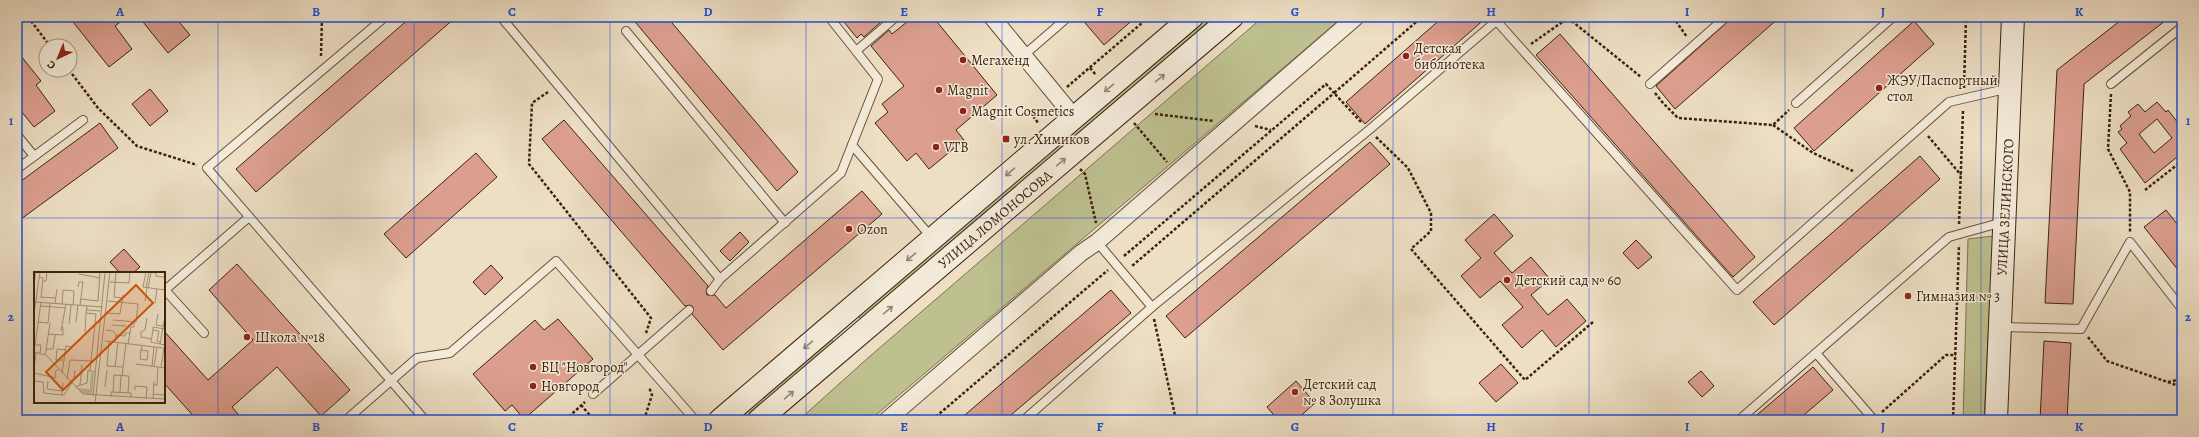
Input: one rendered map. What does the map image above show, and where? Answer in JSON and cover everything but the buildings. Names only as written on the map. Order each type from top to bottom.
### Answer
[{"type":"main road","name":"УЛИЦА ЛОМОНОСОВА","points":[[720,420],[1192,17]]},
{"type":"main road","name":"УЛИЦА ЛОМОНОСОВА","points":[[759,420],[1232,17]]},
{"type":"main road","name":"УЛИЦА ЗЕЛИНСКОГО","points":[[1996,420],[2013,17]]},
{"type":"main road","points":[[838,320],[854,339]]},
{"type":"street","points":[[992,17],[1074,117]]},
{"type":"street","points":[[886,420],[1081,252],[1099,241],[1356,17]]},
{"type":"lane","points":[[385,17],[207,168],[424,420]]},
{"type":"lane","points":[[501,17],[557,86],[720,279]]},
{"type":"lane","points":[[711,291],[720,279],[841,173],[878,80],[829,17]]},
{"type":"lane","points":[[856,51],[896,17]]},
{"type":"lane","points":[[1023,56],[1068,17]]},
{"type":"lane","points":[[1650,84],[1726,17]]},
{"type":"lane","points":[[1796,103],[1893,17]]},
{"type":"lane","points":[[1024,420],[1152,307],[1369,130],[1497,18],[1737,290],[1920,126],[1949,102],[2010,88]]},
{"type":"lane","points":[[2111,84],[2182,27]]},
{"type":"lane","points":[[626,31],[785,223]]},
{"type":"lane","points":[[17,169],[84,120]]},
{"type":"lane","points":[[17,135],[34,156]]},
{"type":"lane","points":[[852,145],[933,239]]},
{"type":"lane","points":[[204,333],[165,290],[249,217]]},
{"type":"lane","points":[[1739,420],[1949,237],[2004,222]]},
{"type":"lane","points":[[1099,241],[1152,307]]},
{"type":"lane","points":[[2000,327],[2081,329],[2130,242],[2182,309]]},
{"type":"lane","points":[[346,420],[417,358],[450,353],[556,261],[694,420]]},
{"type":"lane","points":[[593,394],[689,310]]},
{"type":"lane","points":[[1816,354],[1874,419]]},
{"type":"path","points":[[28,17],[44,38]]},
{"type":"path","points":[[321,72],[322,17]]},
{"type":"path","points":[[1066,88],[1149,17]]},
{"type":"path","points":[[1124,273],[1422,17]]},
{"type":"path","points":[[1673,17],[1693,46]]},
{"type":"path","points":[[1954,420],[1966,17]]},
{"type":"path","points":[[75,78],[98,108],[137,146],[207,168]]},
{"type":"path","points":[[1120,260],[1326,84],[1369,130],[1408,168],[1431,213],[1431,231],[1411,249],[1525,380],[1593,322]]},
{"type":"path","points":[[2111,84],[2108,149],[2130,192],[2130,242]]},
{"type":"path","points":[[557,86],[532,103],[529,164],[651,318],[638,355]]},
{"type":"path","points":[[1033,116],[1051,137]]},
{"type":"path","points":[[1773,124],[1813,153],[1864,176]]},
{"type":"path","points":[[1920,126],[1961,175]]},
{"type":"path","points":[[1068,156],[1085,174],[1099,241]]},
{"type":"path","points":[[2145,190],[2182,161]]},
{"type":"path","points":[[932,420],[1114,265]]},
{"type":"path","points":[[1152,307],[1176,420]]},
{"type":"path","points":[[2081,329],[2106,361],[2182,387]]},
{"type":"path","points":[[1874,419],[1946,355],[1956,354]]},
{"type":"path","points":[[2168,382],[2182,379]]},
{"type":"path","points":[[644,420],[652,395],[647,382]]},
{"type":"path","points":[[565,420],[593,394]]},
{"type":"path","points":[[581,405],[594,420]]},
{"type":"green space","points":[[1205,17],[1219,17],[862,321],[857,314]]},
{"type":"green space","points":[[1263,17],[1343,17],[870,420],[799,420],[869,357]]},
{"type":"green space","points":[[1993,236],[1984,420],[1963,420],[1968,239]]},
{"type":"green space","points":[[829,337],[835,344],[746,420],[732,420]]},
{"type":"place","name":"Детская библиотека","points":[[1406,56]]},
{"type":"place","name":"Мегахенд","points":[[963,60]]},
{"type":"place","name":"ЖЭУ/Паспортный стол","points":[[1879,88]]},
{"type":"place","name":"Magnit","points":[[939,90]]},
{"type":"place","name":"Magnit Cosmetics","points":[[963,111]]},
{"type":"place","name":"ул. Химиков","points":[[1006,139]]},
{"type":"place","name":"VTB","points":[[936,147]]},
{"type":"place","name":"Ozon","points":[[849,229]]},
{"type":"place","name":"Детский сад № 60","points":[[1507,280]]},
{"type":"place","name":"Гимназия № 3","points":[[1908,296]]},
{"type":"place","name":"Школа №18","points":[[247,337]]},
{"type":"place","name":"БЦ \"Новгород\"","points":[[533,367]]},
{"type":"place","name":"Новгород","points":[[533,386]]},
{"type":"place","name":"Детский сад № 8 Золушка","points":[[1295,392]]}]
